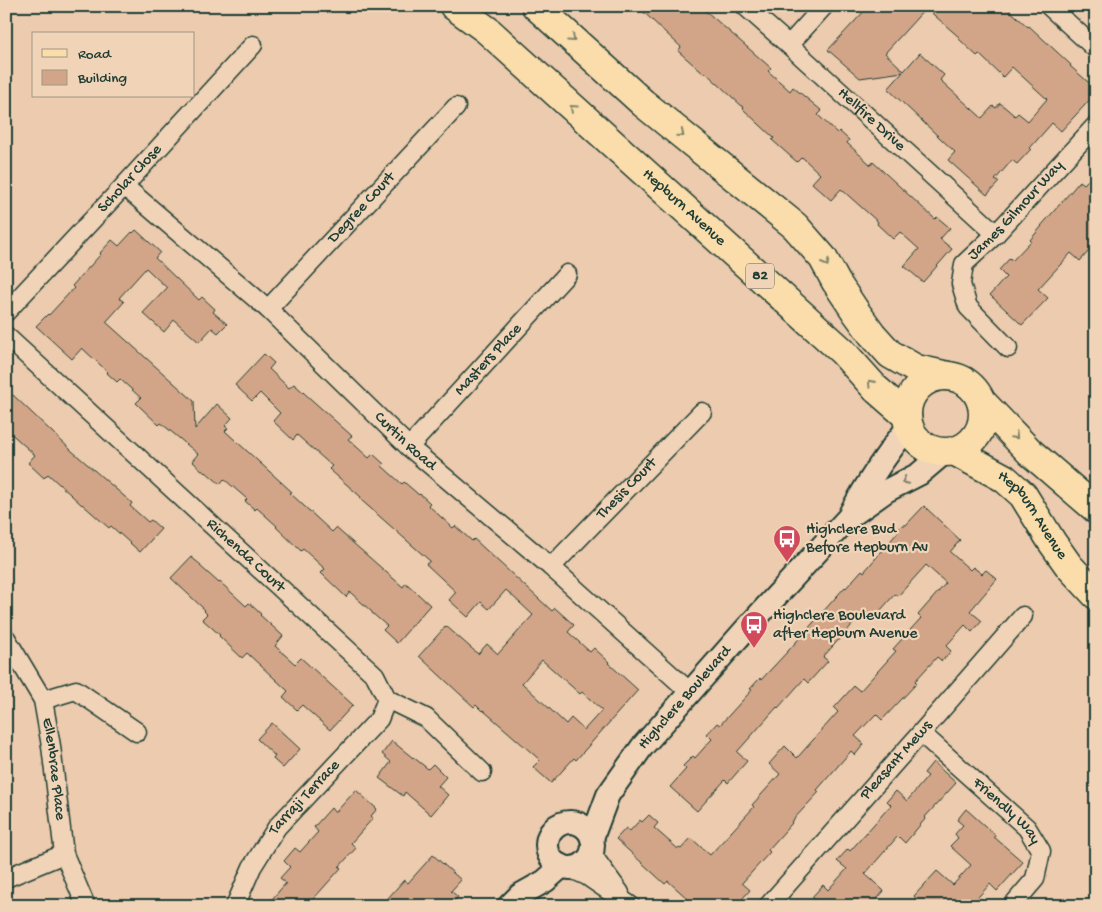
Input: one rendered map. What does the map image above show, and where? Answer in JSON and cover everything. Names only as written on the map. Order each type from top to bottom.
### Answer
[{"type":"main road","name":"Hepburn Avenue","points":[[454,6],[487,30],[842,351],[908,421],[911,432],[920,442],[931,450],[949,452],[1004,478],[1023,495],[1069,566],[1096,595]]},
{"type":"main road","points":[[536,6],[643,103],[795,226],[823,258],[856,312],[890,354],[916,369],[962,380],[974,389],[981,401],[1030,452],[1096,509]]},
{"type":"main road","points":[[908,421],[908,405],[913,393],[922,383],[934,378],[948,376]]},
{"type":"main road","points":[[949,452],[962,448],[976,436],[983,419],[981,401]]},
{"type":"street","name":"Hellfire Drive","points":[[745,6],[996,234]]},
{"type":"street","points":[[789,45],[824,6]]},
{"type":"street","points":[[1049,6],[1096,49]]},
{"type":"street","name":"Scholar Close","points":[[6,312],[253,45]]},
{"type":"street","name":"Degree Court","points":[[268,309],[456,107]]},
{"type":"street","name":"James Gilmour Way","points":[[1008,348],[968,307],[961,284],[964,264],[996,234],[1096,125]]},
{"type":"street","name":"Curtin Road","points":[[124,186],[268,309],[408,447],[551,567],[690,692]]},
{"type":"street","name":"Masters Place","points":[[408,447],[567,274]]},
{"type":"street","name":"Richenda Court","points":[[6,336],[375,675],[387,699]]},
{"type":"street","name":"Thesis Court","points":[[551,567],[702,412]]},
{"type":"street","name":"Highclere Boulevard","points":[[848,518],[876,469],[908,421]]},
{"type":"street","name":"Highclere Boulevard","points":[[560,861],[547,843],[553,829],[559,824],[574,822],[608,794],[642,747],[745,630],[848,518],[886,491],[919,474],[949,452]]},
{"type":"street","name":"Pleasant Mews","points":[[768,906],[1023,616]]},
{"type":"street","name":"Ellenbrae Place","points":[[6,638],[43,700],[64,854],[86,906]]},
{"type":"street","points":[[43,700],[76,690],[137,732]]},
{"type":"street","points":[[387,699],[426,718],[482,772]]},
{"type":"street","name":"Tarraji Terrace","points":[[235,906],[252,867],[277,827],[379,719],[387,699]]},
{"type":"street","name":"Friendly Way","points":[[921,733],[1027,828],[1041,851],[1035,879],[1012,906]]},
{"type":"street","name":"Highclere Boulevard","points":[[592,846],[608,794]]},
{"type":"street","points":[[574,822],[586,827],[590,832],[592,846],[629,904]]},
{"type":"street","points":[[560,861],[576,867],[583,864],[588,859],[592,846]]},
{"type":"street","points":[[6,878],[64,854]]},
{"type":"street","points":[[515,900],[545,881],[560,861]]},
{"type":"street","points":[[560,861],[629,904]]},
{"type":"building","points":[[637,6],[699,6],[707,12],[771,68],[768,71],[790,91],[793,87],[822,111],[818,115],[837,133],[839,131],[849,140],[847,143],[871,165],[873,162],[935,219],[937,217],[950,228],[940,239],[952,249],[923,282],[904,266],[919,249],[900,232],[893,239],[877,224],[878,222],[841,189],[831,200],[812,183],[820,174],[802,157],[797,162],[772,140],[774,138],[744,108],[705,72],[704,74],[678,51],[681,47]]},
{"type":"building","points":[[869,6],[1005,6],[1071,65],[1096,89],[1096,93],[1061,131],[1052,123],[1017,164],[1012,160],[995,180],[999,182],[987,195],[948,160],[955,152],[888,89],[903,72],[860,78],[828,50]],"holes":[[[926,8],[977,56],[979,54],[1003,77],[1012,67],[1047,99],[1028,121],[1018,113],[1015,116],[1000,103],[996,108],[993,106],[982,118],[940,80],[944,75],[920,53],[904,71],[885,53]]]},
{"type":"building","points":[[1096,172],[1096,243],[1080,261],[1071,253],[1038,289],[1048,298],[1022,325],[990,295],[1006,277],[999,270],[1010,258],[1012,261],[1031,241],[1041,226],[1080,181],[1084,184]]},
{"type":"building","points":[[136,230],[160,252],[155,258],[199,300],[202,297],[215,309],[213,312],[227,324],[218,333],[212,328],[199,342],[174,320],[164,332],[143,313],[167,288],[146,268],[119,298],[124,302],[106,322],[194,401],[195,429],[217,404],[232,418],[225,426],[228,428],[225,431],[292,492],[290,493],[332,532],[336,528],[403,587],[406,583],[430,605],[397,643],[383,630],[387,626],[350,592],[346,597],[321,573],[325,569],[303,549],[301,551],[257,508],[255,510],[245,501],[247,499],[224,479],[220,484],[192,461],[198,454],[161,423],[159,425],[136,403],[141,398],[120,379],[117,382],[82,348],[72,359],[36,326],[74,288],[72,286],[112,240],[119,246]]},
{"type":"building","points":[[264,354],[274,363],[269,369],[289,388],[294,384],[352,436],[348,439],[369,458],[373,454],[384,464],[382,466],[402,484],[404,482],[430,503],[428,505],[453,528],[455,526],[472,541],[474,539],[552,611],[555,608],[574,625],[568,632],[590,652],[594,648],[638,690],[576,760],[574,758],[551,783],[533,767],[540,760],[483,710],[476,705],[474,707],[419,656],[446,626],[478,654],[487,644],[498,654],[533,615],[506,590],[489,609],[481,602],[468,617],[449,600],[456,592],[426,564],[430,561],[329,469],[332,466],[297,435],[293,440],[273,421],[280,413],[260,393],[252,401],[235,385]],"holes":[[[542,660],[580,694],[582,692],[602,710],[584,730],[571,718],[566,724],[522,683]]]},
{"type":"building","points":[[13,395],[72,451],[132,503],[130,506],[148,522],[151,520],[161,529],[140,552],[111,526],[109,528],[48,474],[44,478],[28,463],[35,455],[6,429],[6,402]]},
{"type":"building","points":[[924,506],[960,540],[950,552],[970,570],[973,567],[982,574],[986,570],[997,579],[970,611],[982,621],[972,632],[965,625],[946,646],[951,651],[942,661],[937,657],[915,681],[917,683],[882,720],[876,714],[855,736],[864,744],[855,755],[851,751],[817,790],[819,792],[768,850],[770,852],[742,883],[750,890],[736,906],[682,906],[688,899],[668,881],[665,884],[616,839],[626,828],[630,831],[640,820],[642,822],[649,815],[658,823],[654,828],[678,849],[681,849],[691,838],[710,855],[754,807],[752,805],[780,774],[769,764],[785,746],[797,758],[838,712],[834,708],[854,686],[860,691],[896,651],[893,649],[921,618],[918,615],[946,583],[926,565],[898,596],[895,594],[872,620],[863,613],[823,657],[828,661],[808,683],[804,679],[737,752],[747,761],[728,783],[725,780],[697,811],[670,787],[686,769],[683,766],[693,756],[695,758],[712,739],[707,734],[717,723],[720,725],[752,690],[750,689],[789,650],[845,587],[862,570],[864,572],[898,532],[897,530],[902,525],[906,525]]},
{"type":"building","points":[[191,557],[246,606],[249,603],[283,636],[275,646],[295,664],[301,658],[353,705],[330,730],[302,705],[297,710],[283,697],[288,691],[247,653],[242,658],[202,619],[207,614],[205,610],[171,578]]},
{"type":"building","points":[[272,723],[300,749],[283,768],[273,759],[275,756],[257,739]]},
{"type":"building","points":[[392,741],[428,769],[433,764],[446,777],[438,786],[448,795],[431,815],[405,792],[403,796],[379,778],[391,762],[382,754]]},
{"type":"building","points":[[933,762],[956,783],[925,817],[905,843],[898,836],[865,874],[884,891],[871,906],[822,906],[812,897],[823,885],[828,890],[847,869],[837,861],[848,849],[850,851],[891,805],[887,801],[896,791],[907,801],[928,776],[924,773]]},
{"type":"building","points":[[356,790],[377,809],[371,816],[373,818],[351,843],[356,848],[339,867],[341,868],[307,906],[266,906],[286,883],[280,878],[290,867],[284,861],[295,848],[300,852],[318,832],[314,827],[331,808],[335,813]]},
{"type":"building","points":[[966,809],[1023,862],[997,891],[990,884],[970,906],[911,906],[916,899],[914,896],[937,871],[953,885],[971,865],[950,846],[958,838],[955,834],[963,825],[957,820]]},
{"type":"building","points":[[433,855],[461,880],[451,891],[458,897],[450,906],[381,906],[404,880],[408,883]]},
{"type":"place","name":"Highclere Bvd Before Hepburn Av","points":[[787,563]]},
{"type":"place","name":"Highclere Boulevard after Hepburn Avenue","points":[[754,649]]}]
